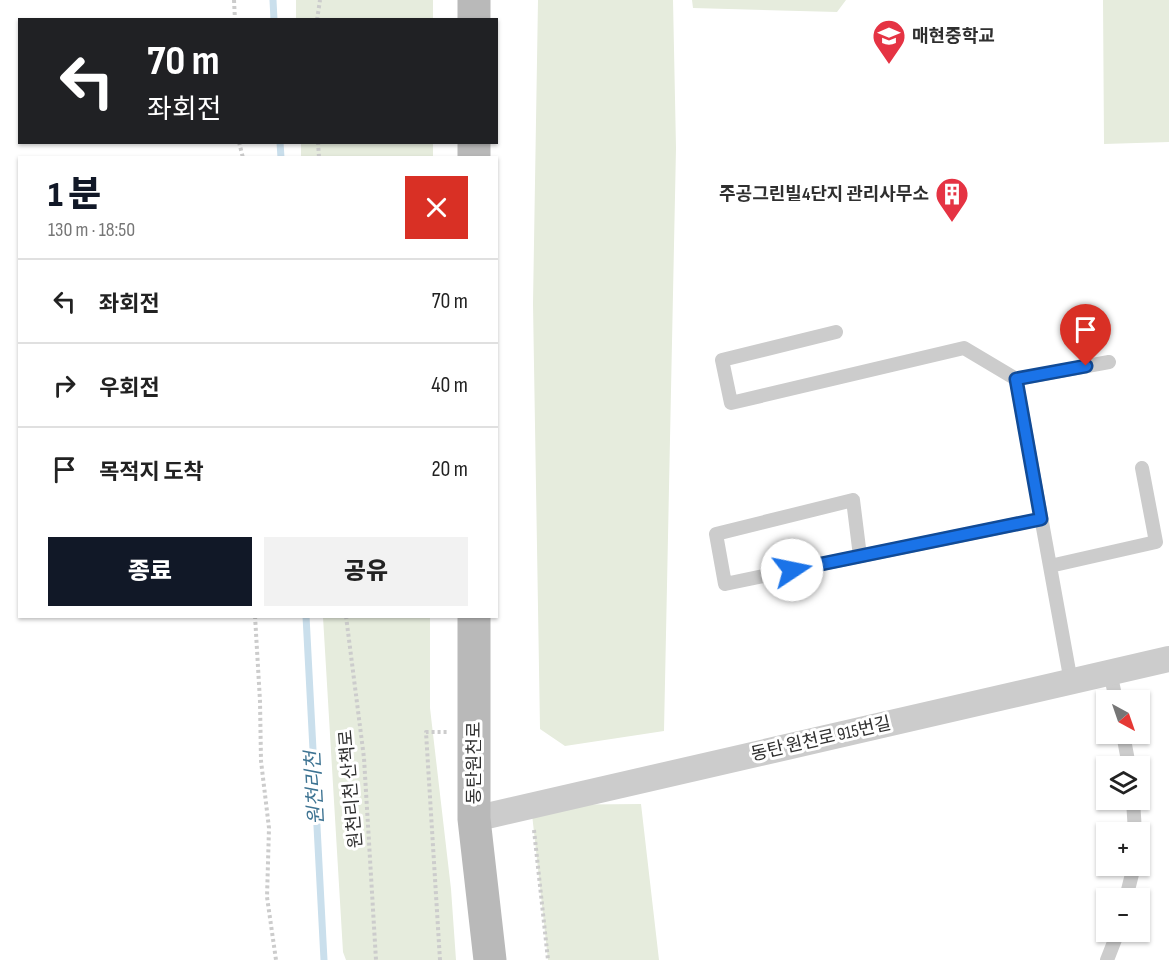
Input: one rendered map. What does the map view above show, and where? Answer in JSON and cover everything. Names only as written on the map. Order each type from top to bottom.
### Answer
[{"type":"main road","points":[[474,0],[474,18]]},
{"type":"main road","name":"동탄원천로","points":[[474,618],[474,819],[490,960]]},
{"type":"main road","name":"동탄원천로","points":[[477,960],[484,908]]},
{"type":"street","name":"동탄 원천로 915번길","points":[[474,819],[1169,659]]},
{"type":"lane","points":[[836,332],[722,360],[731,403],[964,348],[1016,379],[1109,362]]},
{"type":"lane","points":[[1016,379],[1071,682]]},
{"type":"lane","points":[[1050,566],[1156,542],[1142,468]]},
{"type":"lane","points":[[860,556],[853,500],[716,534],[725,584],[1041,519]]},
{"type":"lane","points":[[1110,672],[1114,690]]},
{"type":"lane","points":[[1107,960],[1114,942]]},
{"type":"path","points":[[234,0],[234,18]]},
{"type":"path","points":[[317,18],[320,0]]},
{"type":"path","points":[[255,618],[261,761],[269,828],[267,897],[276,960]]},
{"type":"path","name":"원천리천 산책로","points":[[346,618],[364,758],[376,960]]},
{"type":"path","points":[[440,960],[426,732],[474,734]]},
{"type":"path","points":[[531,805],[548,960]]},
{"type":"green space","points":[[296,0],[433,0],[433,18],[296,18]]},
{"type":"green space","points":[[538,0],[673,0],[676,148],[664,731],[565,746],[540,729],[533,304]]},
{"type":"green space","points":[[692,0],[846,0],[837,12],[693,8]]},
{"type":"green space","points":[[1103,0],[1169,0],[1169,142],[1104,144]]},
{"type":"green space","points":[[301,144],[433,144],[433,156],[301,156]]},
{"type":"green space","points":[[323,618],[430,618],[430,708],[451,889],[456,960],[346,960],[343,952]]},
{"type":"green space","points":[[641,804],[659,960],[548,960],[531,805]]},
{"type":"waterway","name":"원천리천","points":[[273,0],[274,18]]},
{"type":"waterway","name":"원천리천","points":[[280,144],[281,156]]},
{"type":"waterway","name":"원천리천","points":[[306,618],[324,960]]},
{"type":"place","name":"매현중학교","points":[[889,65]]},
{"type":"place","name":"주공그린빌4단지 관리사무소","points":[[952,223]]},
{"type":"route","points":[[792,570],[1041,519],[1016,379],[1086,366]]}]
